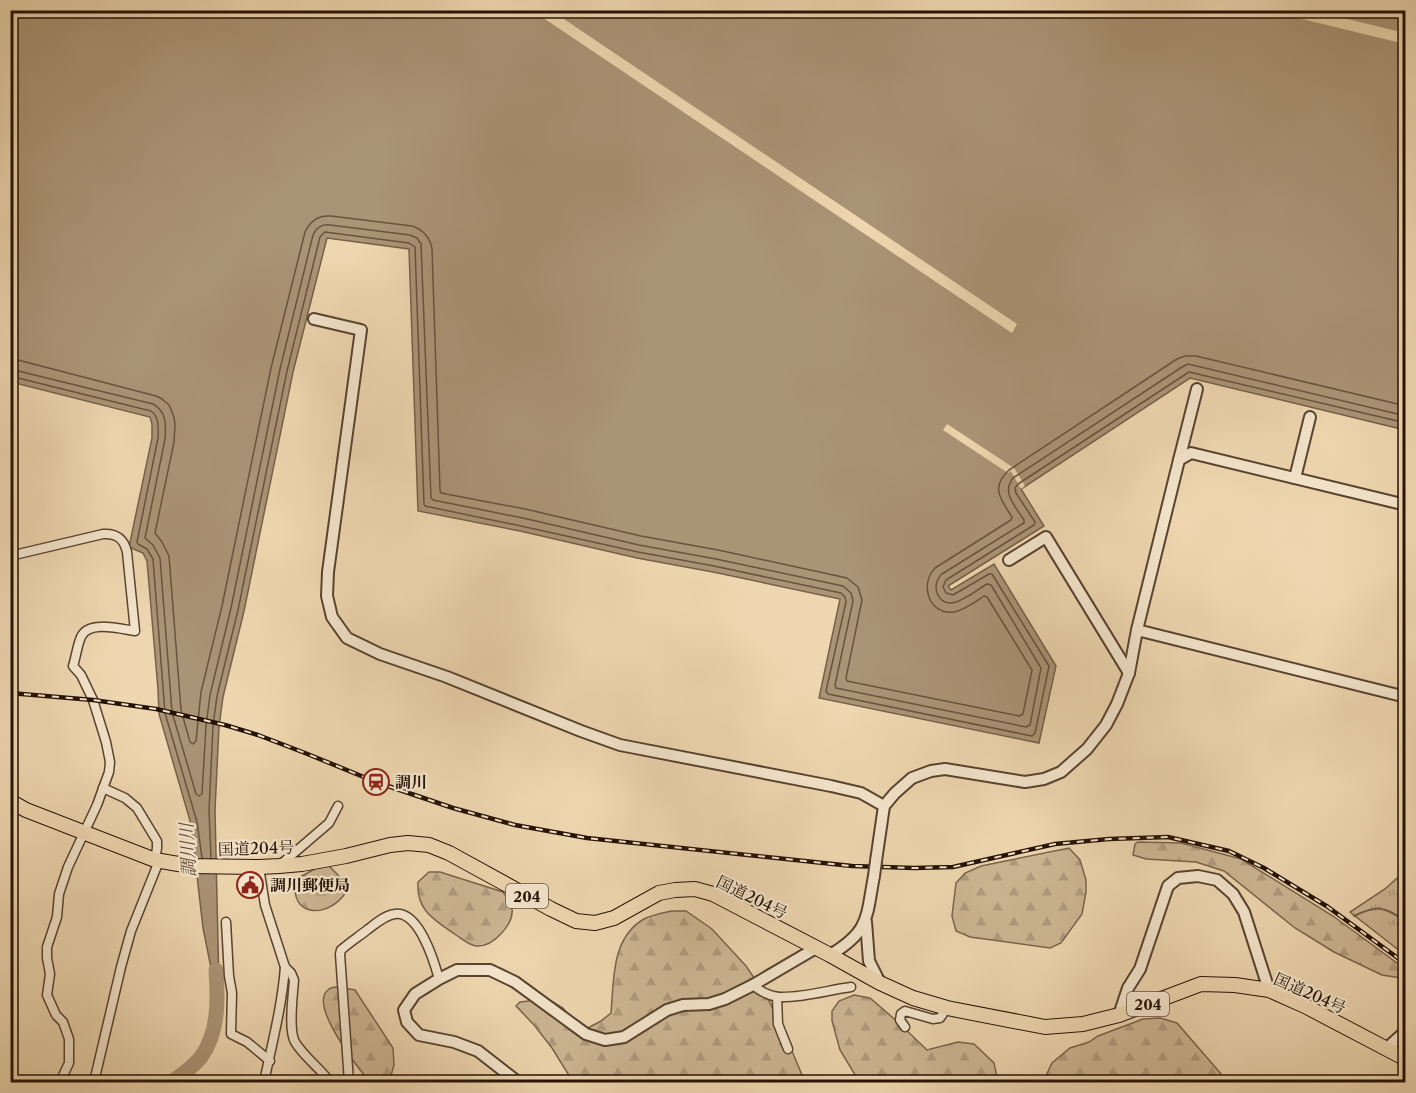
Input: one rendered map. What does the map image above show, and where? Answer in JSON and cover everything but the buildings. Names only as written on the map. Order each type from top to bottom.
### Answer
[{"type":"highway","name":"国道204号","points":[[10,801],[26,810],[157,861],[190,866],[259,867],[302,864],[390,845],[408,843],[429,845],[449,853],[576,921],[595,923],[614,918],[658,893],[695,889],[713,894],[880,983],[913,998],[947,1008],[1045,1027],[1083,1024],[1119,1015],[1201,984],[1235,985],[1269,990],[1305,1006],[1406,1059]]},
{"type":"street","points":[[314,319],[361,330],[327,588],[333,617],[347,638],[380,654],[447,677],[620,745],[841,789],[861,794],[884,806]]},
{"type":"street","points":[[880,983],[869,961],[866,922],[884,806],[912,778],[930,771],[945,769],[1025,782],[1044,779],[1061,772],[1087,749],[1106,725],[1117,704],[1128,673],[1197,389]]},
{"type":"street","points":[[1295,478],[1310,417]]},
{"type":"street","points":[[1179,460],[1191,453],[1406,505]]},
{"type":"street","points":[[10,556],[112,533],[126,545],[128,552],[135,631],[100,627],[89,629],[81,635],[73,666],[87,685],[106,742],[110,762],[109,772],[97,805],[72,857],[59,894],[57,917],[47,946],[50,974],[47,995],[56,1015],[63,1022],[69,1039],[69,1063],[60,1083]]},
{"type":"street","points":[[1009,560],[1046,537],[1128,673]]},
{"type":"street","points":[[1137,630],[1406,697]]},
{"type":"street","points":[[94,1083],[121,967],[131,931],[157,861],[158,848],[154,835],[137,808],[125,798],[103,789]]},
{"type":"street","points":[[279,866],[329,823],[338,806]]},
{"type":"street","points":[[259,867],[265,905],[285,967],[282,996],[264,1083]]},
{"type":"street","points":[[1119,1015],[1128,988],[1140,969],[1168,886],[1178,878],[1198,876],[1217,880],[1233,894],[1244,912],[1269,990]]},
{"type":"street","points":[[349,1083],[341,950],[382,919],[393,914],[401,914],[409,919],[423,937],[439,979]]},
{"type":"street","points":[[226,922],[232,993],[231,1034],[247,1041],[270,1061]]},
{"type":"street","points":[[830,955],[855,938],[866,922]]},
{"type":"street","points":[[518,1083],[478,1051],[454,1042],[418,1035],[407,1022],[404,1010],[415,994],[457,970],[490,970],[515,982],[586,1034],[605,1040],[624,1037],[667,1010],[683,1005],[709,1004],[725,999],[816,948]]},
{"type":"street","points":[[285,967],[294,980],[292,1033],[295,1042],[330,1083]]},
{"type":"street","points":[[753,985],[760,991],[777,997],[851,987]]},
{"type":"street","points":[[777,997],[778,1024],[788,1049]]},
{"type":"street","points":[[905,1027],[900,1020],[901,1014],[905,1011],[933,1019],[940,1018],[947,1008]]},
{"type":"street","points":[[1387,1048],[1406,1031]]},
{"type":"green space","points":[[1138,842],[1181,843],[1241,859],[1333,916],[1405,969],[1405,977],[1382,975],[1334,952],[1295,928],[1224,871],[1196,862],[1146,859],[1133,855],[1135,844]]},
{"type":"green space","points":[[1069,848],[1080,860],[1086,880],[1086,892],[1082,914],[1061,943],[1050,948],[970,937],[956,931],[952,916],[956,883],[965,873],[981,866]]},
{"type":"green space","points":[[326,863],[338,875],[346,892],[330,907],[312,910],[304,907],[298,901],[295,892],[296,879]]},
{"type":"green space","points":[[1405,871],[1405,955],[1350,912],[1385,889]]},
{"type":"green space","points":[[429,872],[440,872],[503,892],[512,909],[512,915],[506,928],[490,943],[477,946],[466,942],[441,924],[428,914],[418,892],[418,882]]},
{"type":"green space","points":[[672,911],[686,911],[712,929],[746,966],[767,997],[805,1082],[573,1082],[552,1048],[516,1006],[520,1002],[548,999],[563,1008],[574,1021],[588,1028],[601,1021],[611,1013],[616,961],[625,937],[644,919]]},
{"type":"green space","points":[[337,987],[355,990],[393,1048],[394,1065],[390,1079],[383,1082],[370,1082],[337,1037],[325,1009],[324,998],[329,989]]},
{"type":"green space","points":[[854,995],[870,998],[927,1050],[958,1042],[974,1044],[994,1063],[998,1082],[858,1082],[840,1050],[832,1021],[832,1011],[839,1001]]},
{"type":"green space","points":[[1160,1018],[1177,1023],[1228,1082],[1043,1082],[1052,1063],[1070,1048],[1143,1019]]},
{"type":"water","points":[[10,11],[1405,11],[1405,430],[1190,378],[1021,489],[1044,526],[948,586],[951,590],[994,564],[1056,666],[1039,743],[819,698],[840,599],[418,511],[409,249],[327,238],[293,372],[244,611],[223,697],[219,727],[215,810],[219,988],[215,988],[203,928],[191,824],[159,714],[147,561],[143,553],[129,547],[152,438],[150,417],[11,382]]},
{"type":"pier","points":[[533,11],[552,11],[1017,324],[1012,333]]},
{"type":"pier","points":[[1269,11],[1314,11],[1405,33],[1405,44]]},
{"type":"pier","points":[[947,424],[1014,468],[1025,486],[1021,489],[1011,471],[1008,473],[943,430]]},
{"type":"waterway","points":[[1354,916],[1369,910],[1381,909],[1406,921]]},
{"type":"waterway","name":"調川川","points":[[172,1082],[198,1061],[211,1037],[217,1004],[216,970]]},
{"type":"railway","points":[[10,693],[93,700],[156,709],[225,725],[258,735],[376,782],[453,808],[515,825],[587,838],[852,866],[914,868],[953,867],[1055,844],[1168,837],[1229,851],[1264,868],[1328,907],[1406,964]]},
{"type":"place","name":"調川","points":[[376,782]]},
{"type":"place","name":"調川郵便局","points":[[250,885]]}]
